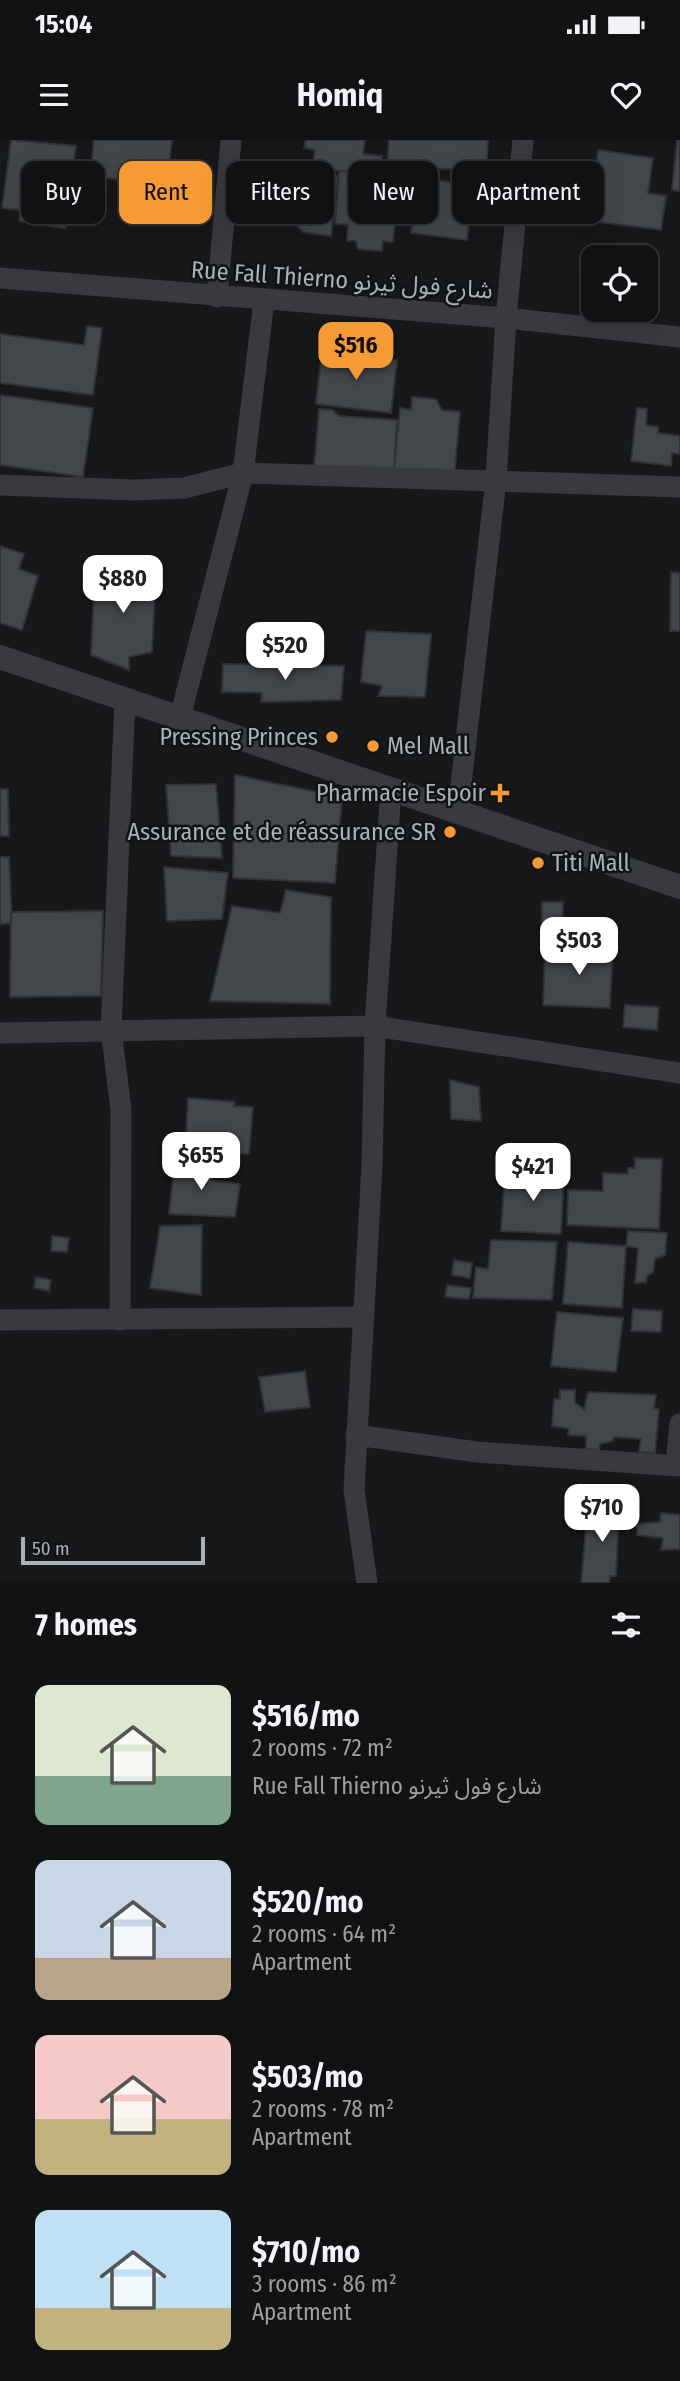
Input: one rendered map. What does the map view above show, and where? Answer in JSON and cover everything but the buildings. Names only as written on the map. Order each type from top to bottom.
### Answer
[{"type":"street","points":[[216,297],[231,140]]},
{"type":"street","points":[[458,810],[496,480],[506,318],[523,140]]},
{"type":"street","name":"Rue Fall Thierno شارع فول ثيرنو","points":[[0,278],[264,301],[506,318],[680,337]]},
{"type":"street","points":[[180,718],[243,473],[264,301]]},
{"type":"street","points":[[0,485],[134,491],[184,488],[243,473],[680,487]]},
{"type":"street","points":[[0,657],[680,887]]},
{"type":"street","points":[[120,1320],[121,1110],[111,1029],[125,699]]},
{"type":"street","points":[[367,1583],[354,1490],[373,1165],[375,1026],[391,788]]},
{"type":"street","points":[[0,1033],[375,1026],[680,1073]]},
{"type":"street","points":[[0,1320],[364,1317]]},
{"type":"street","points":[[356,1435],[477,1452],[678,1465],[680,1424]]},
{"type":"place","name":"Pressing Princes","points":[[332,737]]},
{"type":"place","name":"Mel Mall","points":[[373,746]]},
{"type":"place","name":"Pharmacie Espoir","points":[[500,793]]},
{"type":"place","name":"Assurance et de réassurance SR","points":[[450,832]]},
{"type":"place","name":"Titi Mall","points":[[538,863]]}]
